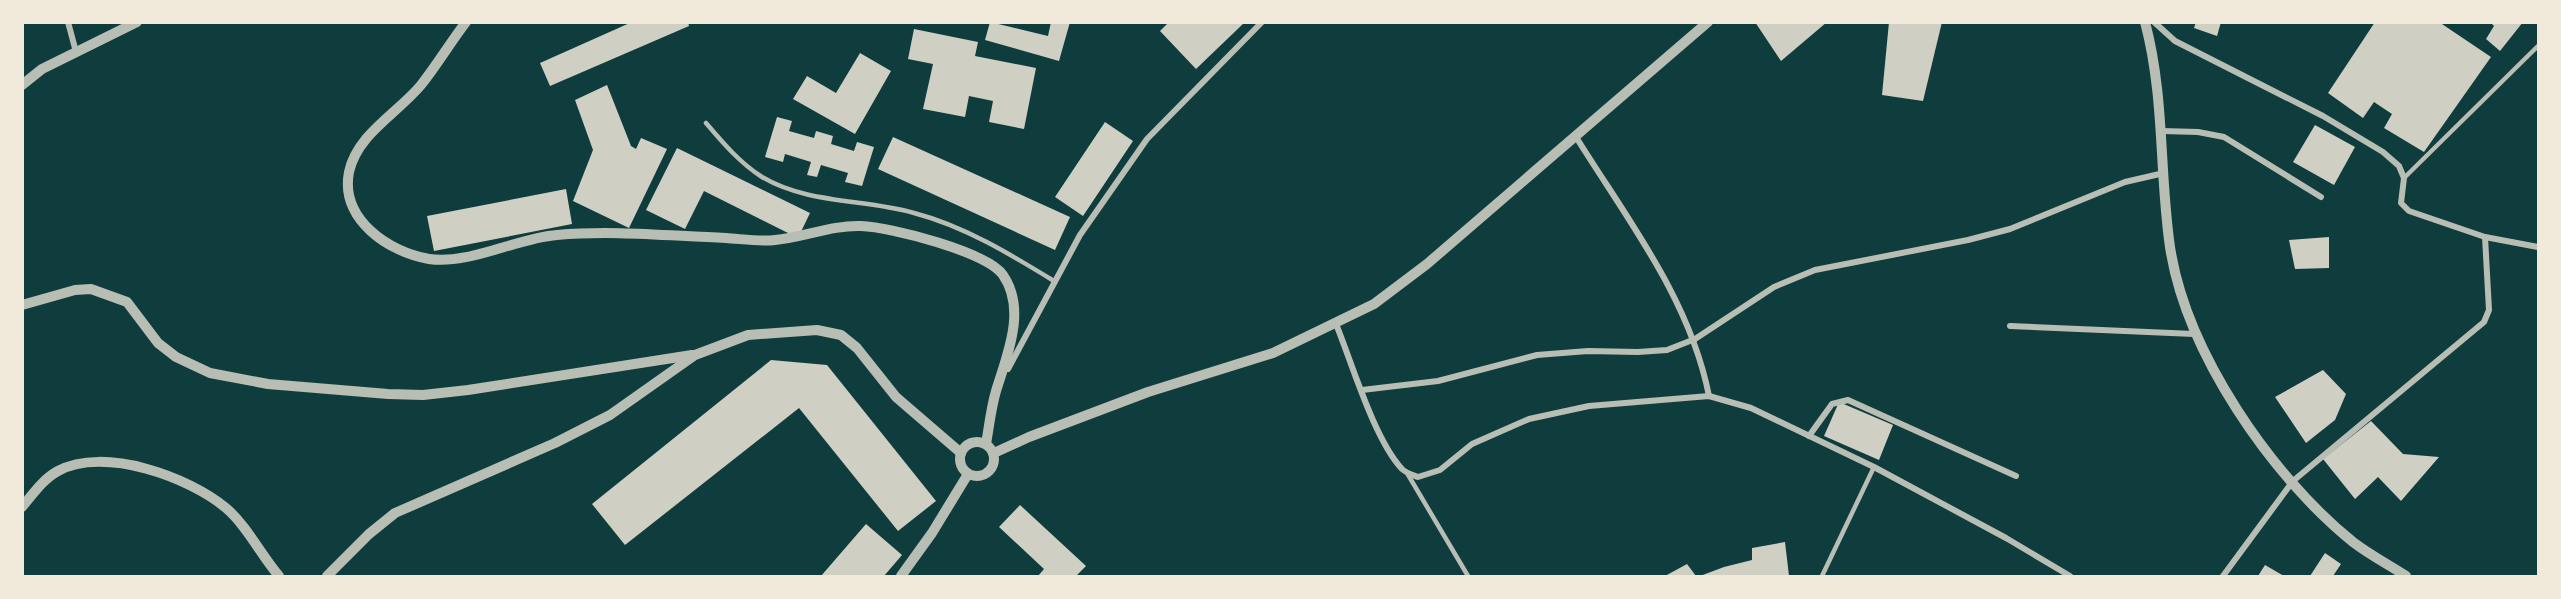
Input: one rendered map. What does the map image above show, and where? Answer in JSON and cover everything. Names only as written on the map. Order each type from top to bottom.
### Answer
[{"type":"street","points":[[68,22],[76,52]]},
{"type":"street","points":[[22,85],[42,69],[137,22]]},
{"type":"street","points":[[466,22],[421,85],[377,127],[356,154],[349,174],[353,207],[362,224],[378,238],[427,258],[449,260],[554,235],[609,232],[775,240],[835,227],[881,228],[958,249],[990,262],[1003,274],[1010,287],[1014,323],[995,393],[986,444],[993,453],[994,459],[990,470],[980,476],[968,474],[961,465],[961,453],[968,444],[986,444]]},
{"type":"street","points":[[995,393],[1080,235],[1147,139],[1262,22]]},
{"type":"street","points":[[993,453],[1038,433],[1148,392],[1273,353],[1336,324],[1404,283],[1708,22]]},
{"type":"street","points":[[2145,22],[2156,64],[2170,247],[2179,287],[2194,334],[2215,374],[2250,428],[2293,481],[2354,542],[2406,576]]},
{"type":"street","points":[[2154,22],[2175,41],[2323,116],[2383,152],[2399,166],[2404,178],[2400,195],[2401,203],[2409,211],[2436,223],[2485,237],[2538,247]]},
{"type":"street","points":[[2162,131],[2198,132],[2224,137],[2321,197]]},
{"type":"street","points":[[1576,137],[1678,301],[1695,339],[1709,396]]},
{"type":"street","points":[[1362,390],[1438,381],[1537,356],[1588,351],[1667,350],[1695,339],[1774,287],[1815,270],[1968,240],[2010,229],[2125,182],[2164,173]]},
{"type":"street","points":[[2223,576],[2293,481],[2484,322],[2489,310],[2485,237]]},
{"type":"street","points":[[22,305],[75,290],[91,289],[127,302],[158,343],[176,357],[210,374],[268,384],[388,394],[423,395],[468,390],[695,355],[748,335],[817,330],[841,335],[857,348],[896,397],[961,453]]},
{"type":"street","points":[[1336,324],[1388,447],[1406,472],[1418,477],[1440,470],[1472,444],[1528,419],[1588,406],[1709,396],[1751,408],[1874,466],[2006,538],[2070,576]]},
{"type":"street","points":[[2010,326],[2194,334]]},
{"type":"street","points":[[327,576],[369,534],[395,513],[555,443],[610,415],[695,355]]},
{"type":"street","points":[[1809,436],[1832,404],[1848,400],[2016,476]]},
{"type":"street","points":[[22,507],[39,486],[59,470],[105,463],[132,465],[160,472],[184,482],[227,509],[279,576]]},
{"type":"street","points":[[901,576],[968,474]]},
{"type":"lane","points":[[2404,178],[2538,46]]},
{"type":"lane","points":[[706,123],[735,157],[764,177],[797,191],[914,212],[957,228],[1011,255],[1054,281]]},
{"type":"lane","points":[[1822,576],[1874,466]]},
{"type":"lane","points":[[1406,472],[1468,576]]},
{"type":"building","points":[[632,22],[688,22],[689,26],[550,86],[540,63]]},
{"type":"building","points":[[990,22],[1048,36],[1051,22],[1070,22],[1059,61],[985,40]]},
{"type":"building","points":[[1169,22],[1245,22],[1196,69],[1160,31]]},
{"type":"building","points":[[1755,22],[1827,22],[1781,61]]},
{"type":"building","points":[[1889,22],[1942,22],[1923,101],[1882,95]]},
{"type":"building","points":[[2196,22],[2221,22],[2217,36],[2194,28]]},
{"type":"building","points":[[2375,22],[2439,22],[2491,57],[2424,152],[2384,128],[2392,114],[2374,102],[2363,118],[2328,93]]},
{"type":"building","points":[[2490,22],[2523,22],[2500,51],[2486,39],[2494,26]]},
{"type":"building","points":[[914,29],[978,42],[975,56],[1036,68],[1024,129],[989,122],[993,101],[969,96],[965,117],[923,109],[933,64],[908,59]]},
{"type":"building","points":[[860,53],[891,71],[855,134],[793,99],[807,76],[836,93]]},
{"type":"building","points":[[607,85],[631,146],[636,149],[641,138],[667,149],[629,228],[573,201],[593,150],[575,100]]},
{"type":"building","points":[[777,117],[792,121],[789,131],[814,138],[816,131],[833,136],[831,144],[854,151],[857,142],[874,147],[862,186],[845,182],[848,173],[821,165],[817,177],[807,175],[811,162],[785,154],[783,162],[765,157]]},
{"type":"building","points":[[1105,122],[1133,141],[1083,216],[1055,197]]},
{"type":"building","points":[[2315,125],[2355,147],[2334,185],[2293,162]]},
{"type":"building","points":[[893,137],[1070,217],[1055,250],[878,169]]},
{"type":"building","points":[[677,148],[810,213],[798,238],[704,191],[685,229],[646,210]]},
{"type":"building","points":[[566,189],[572,224],[434,251],[427,216]]},
{"type":"building","points":[[2329,237],[2329,268],[2295,269],[2289,240]]},
{"type":"building","points":[[771,360],[827,365],[936,501],[898,531],[799,408],[625,545],[592,504]]},
{"type":"building","points":[[2323,370],[2346,394],[2335,420],[2306,443],[2275,397]]},
{"type":"building","points":[[1839,402],[1893,425],[1879,460],[1824,436]]},
{"type":"building","points":[[2371,421],[2403,454],[2439,457],[2401,501],[2378,477],[2355,499],[2323,459]]},
{"type":"building","points":[[1020,505],[1086,566],[1076,576],[1038,576],[1044,569],[999,527]]},
{"type":"building","points":[[866,524],[902,555],[884,576],[821,576]]},
{"type":"building","points":[[1785,542],[1789,576],[1700,576],[1752,560],[1752,548]]},
{"type":"building","points":[[2325,553],[2341,564],[2333,576],[2310,576]]},
{"type":"building","points":[[1687,564],[1696,576],[1665,576]]},
{"type":"building","points":[[2265,565],[2284,576],[2258,576]]}]
